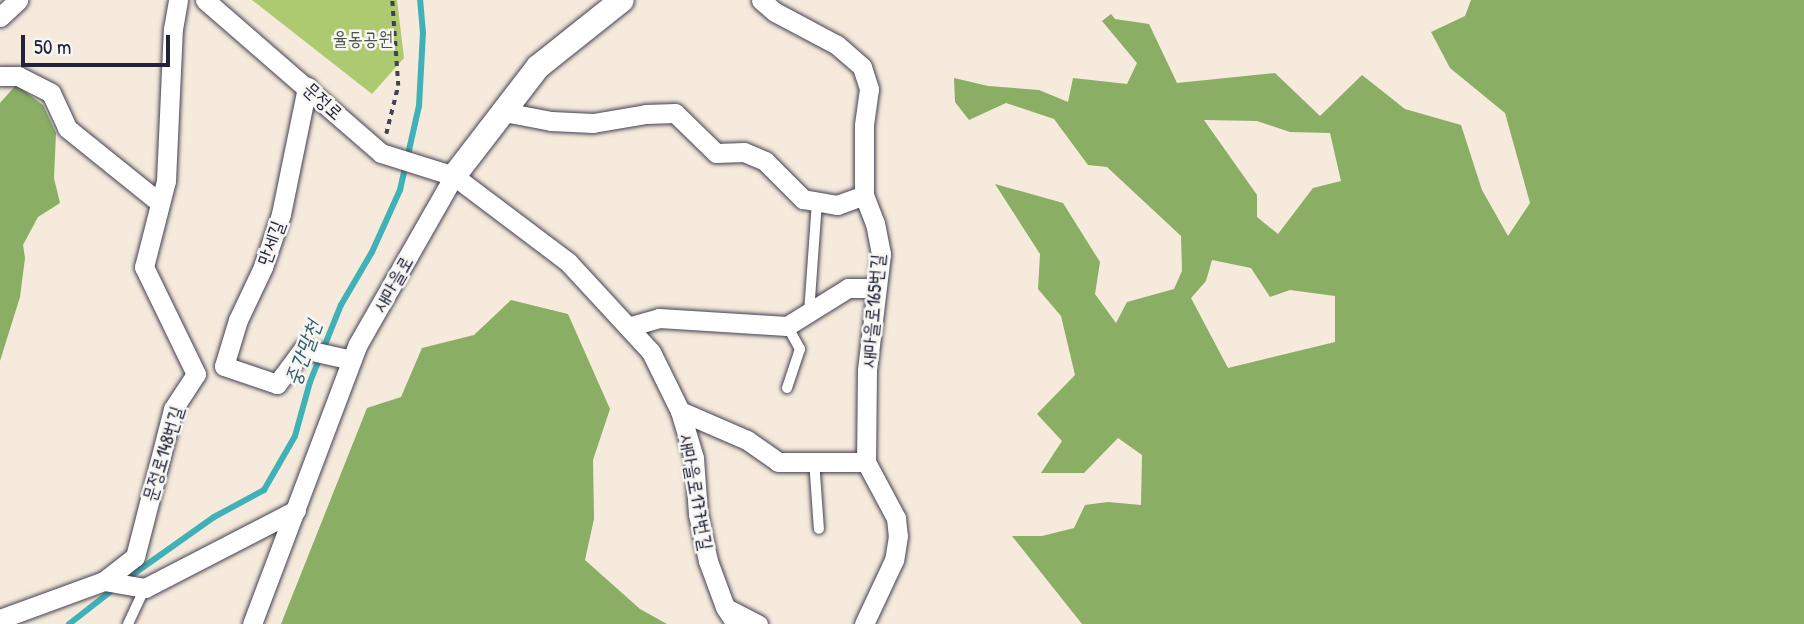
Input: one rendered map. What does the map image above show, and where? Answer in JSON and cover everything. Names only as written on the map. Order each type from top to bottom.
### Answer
[{"type":"street","points":[[0,17],[18,0]]},
{"type":"street","points":[[178,0],[173,29],[166,181],[144,267],[196,374],[224,366],[277,384],[303,349],[343,358]]},
{"type":"street","name":"문정로","points":[[205,0],[385,155],[454,176]]},
{"type":"street","name":"새마을로","points":[[252,624],[296,510],[343,358],[358,344],[454,176],[538,67],[622,0]]},
{"type":"street","name":"새마을로165번길","points":[[761,0],[775,12],[837,45],[862,67],[869,89],[864,126],[864,195],[875,223],[881,254],[867,370],[866,461],[895,518],[898,536],[894,560],[864,624]]},
{"type":"street","points":[[0,76],[18,75],[51,93],[67,128],[160,203]]},
{"type":"street","name":"만세길","points":[[224,366],[238,320],[263,267],[281,215],[307,87]]},
{"type":"street","points":[[504,112],[551,121],[593,123],[646,114],[676,113],[716,153],[744,152],[765,161],[803,199],[837,205],[864,195]]},
{"type":"street","name":"새마을로177번길","points":[[454,176],[568,262],[651,352],[680,411],[694,458],[698,514],[708,561],[725,607],[736,624]]},
{"type":"street","points":[[628,327],[659,318],[787,326],[848,288],[875,288]]},
{"type":"street","name":"문정로148번길","points":[[104,581],[135,557],[173,409],[196,374]]},
{"type":"street","points":[[680,411],[747,440],[778,461],[866,461]]},
{"type":"street","points":[[0,619],[104,581],[145,588],[296,510]]},
{"type":"street","points":[[725,607],[758,624]]},
{"type":"lane","points":[[809,314],[817,202]]},
{"type":"lane","points":[[787,326],[800,349],[787,388]]},
{"type":"lane","points":[[813,459],[819,529]]},
{"type":"lane","points":[[128,624],[145,588]]},
{"type":"path","points":[[385,155],[398,86],[392,0]]},
{"type":"green space","name":"율동공원","points":[[252,0],[397,0],[404,58],[372,94]]},
{"type":"green space","points":[[1471,0],[1804,0],[1804,624],[1082,624],[1012,536],[1042,536],[1074,528],[1085,505],[1108,502],[1141,505],[1142,455],[1118,438],[1084,473],[1041,473],[1062,441],[1037,414],[1075,375],[1061,316],[1038,289],[1040,254],[995,184],[1063,203],[1100,262],[1095,294],[1116,323],[1127,302],[1174,289],[1182,271],[1181,236],[1107,167],[1088,165],[1054,119],[1006,103],[969,120],[955,102],[954,78],[988,86],[1039,90],[1068,102],[1073,78],[1127,84],[1137,63],[1102,21],[1111,14],[1115,19],[1149,24],[1177,83],[1275,73],[1320,116],[1362,75],[1405,109],[1461,125],[1482,190],[1508,236],[1530,203],[1505,113],[1450,68],[1431,32],[1465,16]],"holes":[[[1204,120],[1257,121],[1290,132],[1330,133],[1341,181],[1313,188],[1278,234],[1257,217],[1257,195]],[[1212,260],[1251,268],[1270,297],[1290,290],[1335,296],[1335,342],[1228,368],[1191,298],[1206,281]]]},
{"type":"green space","points":[[16,85],[43,105],[56,133],[54,178],[60,203],[38,217],[23,245],[25,258],[20,297],[0,361],[0,103]]},
{"type":"green space","points":[[511,300],[568,314],[610,409],[593,460],[594,519],[585,560],[640,609],[667,624],[281,624],[367,408],[401,397],[422,348],[474,335]]},
{"type":"waterway","name":"중간말천","points":[[125,580],[214,517],[264,490],[295,436],[310,382],[341,305],[372,252],[400,190],[419,106],[423,33],[420,0]]},
{"type":"waterway","name":"중간말천","points":[[69,624],[114,589]]}]
